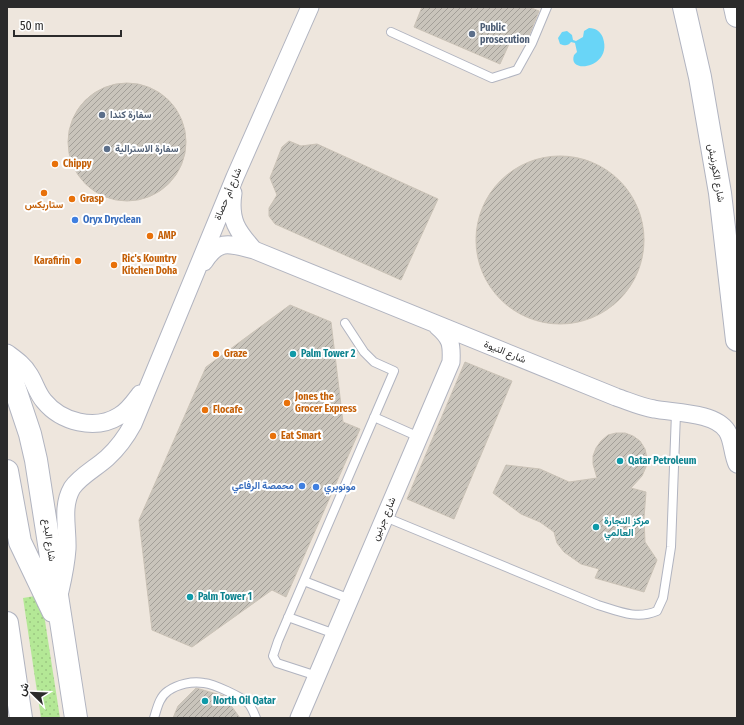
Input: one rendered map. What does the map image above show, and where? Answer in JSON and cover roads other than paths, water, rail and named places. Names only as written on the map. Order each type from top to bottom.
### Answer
[{"type":"main road","name":"شارع الكورنيش","points":[[684,7],[700,77],[720,193],[737,340]]},
{"type":"main road","points":[[735,7],[737,16]]},
{"type":"main road","name":"شارع البدع","points":[[7,366],[30,434],[36,460],[76,718]]},
{"type":"main road","points":[[7,471],[20,542],[63,632]]},
{"type":"main road","points":[[7,623],[21,718]]},
{"type":"street","name":"شارع أم حصاة","points":[[58,600],[67,549],[65,516],[67,501],[71,490],[78,481],[107,458],[123,440],[134,424],[235,178],[310,7]]},
{"type":"street","name":"شارع النيوة","points":[[235,178],[232,200],[232,215],[234,223],[241,235],[254,250]]},
{"type":"street","name":"شارع النيوة","points":[[193,278],[208,255],[222,244],[237,245],[254,250],[433,324],[637,404],[653,409],[700,416],[717,423],[727,431],[737,464]]},
{"type":"street","name":"شارع جرنين","points":[[299,718],[451,362],[452,347],[448,337],[433,324]]},
{"type":"street","name":"شارع أم حصاة","points":[[7,353],[25,368],[43,400],[51,409],[75,422],[88,424],[100,423],[118,417],[128,410],[151,382]]},
{"type":"street","points":[[309,694],[310,718]]},
{"type":"lane","points":[[391,32],[492,78],[517,70],[532,43],[547,7]]},
{"type":"lane","points":[[317,676],[277,663],[273,656],[288,617],[394,371],[374,362],[364,352],[345,324]]},
{"type":"lane","points":[[385,517],[598,605],[634,616],[648,615],[657,612],[663,598],[671,546],[676,413]]},
{"type":"lane","points":[[374,417],[419,437]]},
{"type":"lane","points":[[304,581],[350,599]]},
{"type":"lane","points":[[288,617],[335,634]]},
{"type":"lane","points":[[154,718],[161,698],[167,692],[186,683],[204,683],[217,687],[248,703],[256,718]]},
{"type":"water","points":[[589,28],[598,31],[603,38],[604,48],[602,56],[590,65],[577,65],[574,61],[574,55],[577,52],[575,43],[571,42],[568,45],[562,45],[560,44],[558,38],[562,32],[567,31],[572,35],[573,40],[576,41],[583,37],[584,31]]},
{"type":"place","name":"Public prosecution","points":[[472,34]]},
{"type":"place","name":"سفارة كندا","points":[[102,115]]},
{"type":"place","name":"سفارة الاسترالية","points":[[107,149]]},
{"type":"place","name":"Chippy","points":[[55,164]]},
{"type":"place","name":"ستاربكس","points":[[44,193]]},
{"type":"place","name":"Grasp","points":[[72,199]]},
{"type":"place","name":"Oryx Dryclean","points":[[75,220]]},
{"type":"place","name":"AMP","points":[[150,236]]},
{"type":"place","name":"Karafirin","points":[[78,261]]},
{"type":"place","name":"Ric's Kountry Kitchen Doha","points":[[114,265]]},
{"type":"place","name":"Graze","points":[[216,354]]},
{"type":"place","name":"Palm Tower 2","points":[[293,354]]},
{"type":"place","name":"Jones the Grocer Express","points":[[287,403]]},
{"type":"place","name":"Flocafe","points":[[205,410]]},
{"type":"place","name":"Eat Smart","points":[[273,436]]},
{"type":"place","name":"Qatar Petroleum","points":[[620,461]]},
{"type":"place","name":"محمصة الرفاعي","points":[[302,486]]},
{"type":"place","name":"مونوبري","points":[[316,487]]},
{"type":"place","name":"مركز التجارة العالمي","points":[[596,527]]},
{"type":"place","name":"Palm Tower 1","points":[[190,597]]},
{"type":"place","name":"North Oil Qatar","points":[[205,701]]}]
